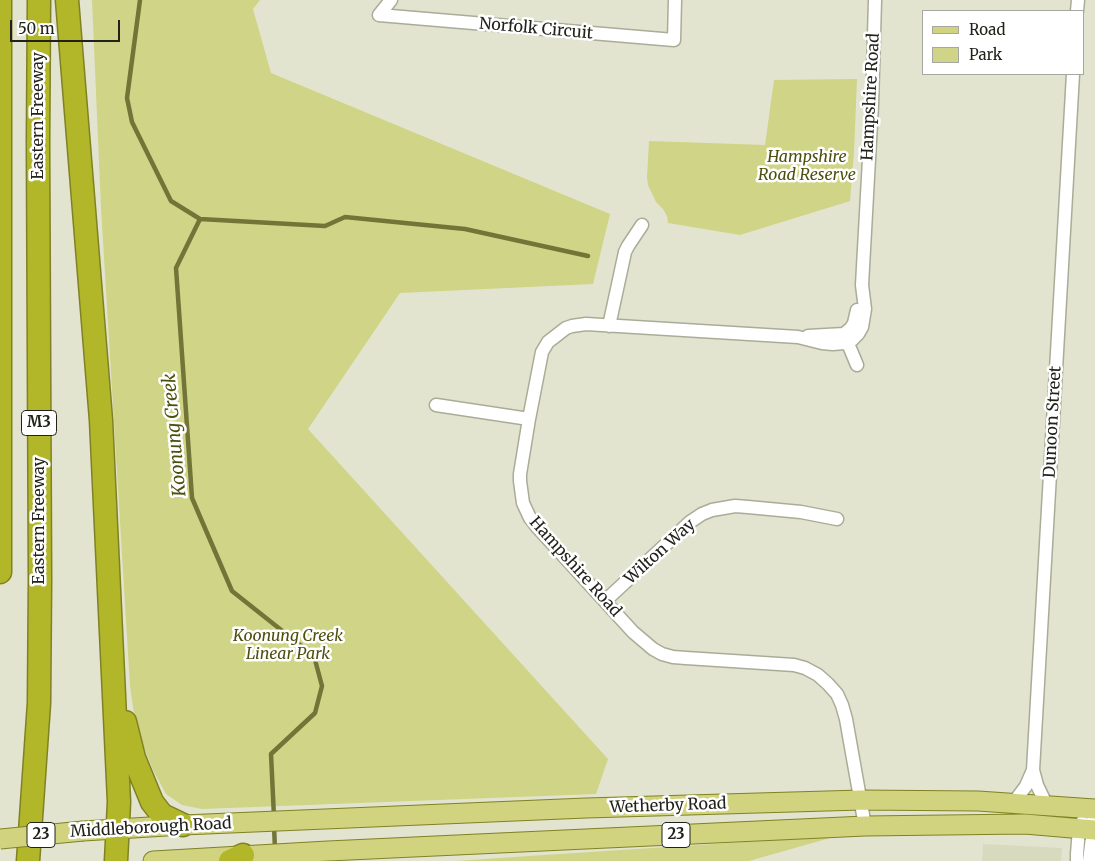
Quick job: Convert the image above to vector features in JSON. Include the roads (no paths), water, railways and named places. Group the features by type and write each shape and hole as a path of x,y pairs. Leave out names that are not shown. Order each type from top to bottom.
{"highway":[{"name":"M3","path":"0,0 0,572"},
{"name":"Eastern Freeway","path":"28,861 39,703 39,0"},
{"path":"67,0 102,420 119,802 116,861"},
{"path":"112,642 124,720 134,758 152,802 162,815 183,825"}],"main road":[{"name":"Wetherby Road","path":"242,822 586,808 861,800 1011,803 1092,808"},
{"name":"Middleborough Road","path":"0,839 83,831 242,822"},
{"name":"Wetherby Road","path":"236,858 328,850 865,826 1025,824 1089,830"},
{"name":"Middleborough Road","path":"153,861 236,858"}],"street":[{"name":"Norfolk Circuit","path":"391,0 379,15 674,40 675,0"},
{"name":"Hampshire Road","path":"865,826 846,719 837,694 828,684 818,675 794,665 673,657 653,649 605,601 530,518 523,503 520,490 520,474 542,352 548,342 560,332 572,326 586,324 798,337 817,334 846,338 854,323 862,285 876,0"},
{"name":"Dunoon Street","path":"1047,806 1037,785 1033,770 1073,75"},
{"path":"609,326 625,252 642,225"},
{"path":"846,338 857,365"},
{"path":"436,405 530,419"},
{"name":"Wilton Way","path":"605,601 690,522 712,510 735,506 801,512 837,519"},
{"name":"Dunoon Street","path":"1011,803 1026,786 1033,770"},
{"path":"1090,861 1089,830 1092,808"},
{"path":"1078,861 1077,854 1089,830"}],"waterway":[{"name":"Koonung Creek","path":"140,0 127,98 132,122 171,201 200,219 176,268 192,498 232,591 314,656 322,686 315,713 271,754 274,817"},
{"path":"200,219 325,226 345,217 465,229 588,256"},
{"name":"Koonung Creek","path":"274,825 275,850"}],"park label":[{"name":"Hampshire Road Reserve","path":"807,166"},
{"name":"Koonung Creek Linear Park","path":"288,645"}]}
